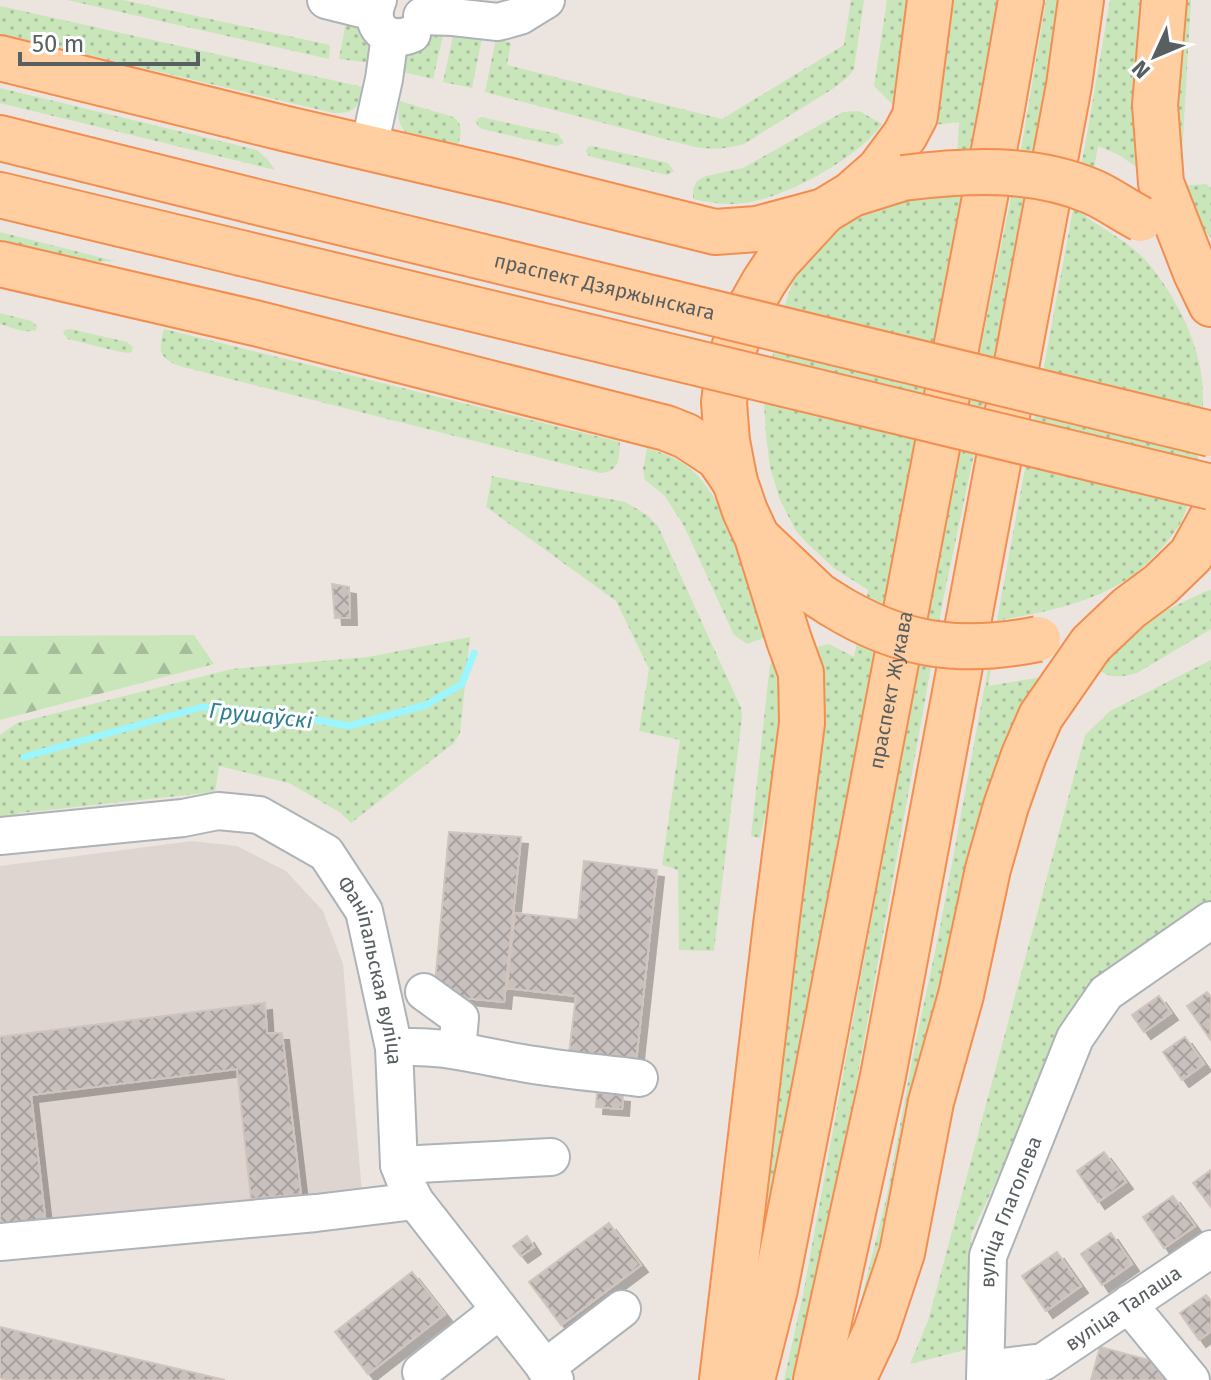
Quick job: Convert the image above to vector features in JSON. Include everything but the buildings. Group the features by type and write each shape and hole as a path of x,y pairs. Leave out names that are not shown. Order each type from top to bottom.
{"main road":[{"path":"722,1380 802,723 801,673 757,537 735,482 724,402 729,362 747,312 778,261 838,203 879,170 905,135 915,116 930,0"},
{"name":"праспект Жукава","path":"752,1380 775,1289 810,1112 1021,0"},
{"path":"816,1380 883,1076 1069,85 1081,0"},
{"path":"1164,0 1155,105 1161,183 1203,288"},
{"path":"0,58 715,232 757,229 903,178 981,171 1022,174 1093,192 1141,219 1166,237 1203,288"},
{"name":"праспект Дзяржынскага","path":"0,138 1211,434"},
{"path":"0,195 1211,487"},
{"path":"0,264 255,323 666,428 686,436 718,457 735,482"},
{"path":"853,1380 876,1331 902,1253 931,1102 961,995 988,869 1024,755 1041,716 1091,644 1191,555 1211,519"},
{"path":"757,537 818,595 855,618 898,636 939,645 989,647 1038,639 1080,628 1211,579"}],"street":[{"path":"326,0 381,16 405,37 421,23 420,8 453,17 498,22 520,16 546,0"},
{"path":"369,147 384,79 381,16"},
{"name":"Фаніпальская вуліца","path":"0,836 183,818 218,811 259,815 326,853 364,911 394,1048 399,1165 406,1183 415,1201 550,1374"},
{"name":"вуліца Глаголева","path":"986,1375 988,1256 1075,1038 1106,993 1211,920"},
{"path":"424,992 460,1018 457,1050"},
{"path":"394,1048 457,1050 523,1064 639,1078"},
{"path":"399,1165 551,1157"},
{"path":"0,1242 415,1201"},
{"name":"вуліца Талаша","path":"986,1375 1043,1362 1211,1249"},
{"path":"1130,1303 1191,1380"},
{"path":"550,1374 622,1309"},
{"path":"421,1372 500,1310"}],"shaded area":[{"path":"192,841 237,846 286,871 323,911 343,964 364,1217 0,1255 0,866"}],"green space":[{"path":"67,0 123,0 330,45 329,59"},
{"path":"851,0 864,0 854,69 849,76 737,146 714,149 695,147 485,92 496,38 511,43 507,65 722,119 844,45"},
{"path":"887,0 908,0 892,104 874,86"},
{"path":"941,0 1001,0 754,1297 808,649 829,644 854,657 868,590 834,568 796,531 780,500 770,467 764,402 779,321 794,279 810,255 837,225 887,199 955,189 959,122 917,127"},
{"path":"1046,0 1062,0 1040,143 943,600 849,1124 794,1380 784,1380 803,1295 930,597 1023,138"},
{"path":"1110,0 1147,0 1147,174 1119,155 1098,146 1086,217 1127,244 1149,264 1168,290 1190,333 1203,394 1196,472 1181,522 1159,551 1138,571 1085,600 1000,620 988,686 1047,676 869,1314 851,1341 887,1195 939,933"},
{"path":"1178,0 1191,0 1182,155 1167,161"},
{"path":"0,6 363,87 362,94 355,108 333,113 0,34"},
{"path":"348,11 371,32 372,63 339,59"},
{"path":"445,27 433,79 390,69 423,33"},
{"path":"454,32 482,38 472,88 443,82"},
{"path":"0,88 257,150 275,170 0,103"},
{"path":"400,101 457,120 460,133 456,153 423,143 406,133 399,115"},
{"path":"859,111 882,124 858,148 806,182 747,203 724,204 693,199 697,181 706,176 743,168 843,112"},
{"path":"481,117 558,134 564,143 556,146 482,129 476,122"},
{"path":"592,146 668,163 674,171 667,175 592,157 586,151"},
{"path":"1206,184 1211,188 1211,239 1191,212 1178,186"},
{"path":"0,232 115,261 78,262 0,244"},
{"path":"0,313 31,321 37,326 36,330 23,331 0,324"},
{"path":"70,329 127,342 133,347 132,352 68,339 63,333"},
{"path":"164,329 620,442 619,459 611,470 600,473 183,367 162,354"},
{"path":"647,448 689,468 711,493 771,635 747,644 734,635 684,526 664,495 645,480 643,469"},
{"path":"492,476 625,502 647,515 658,526 741,708 714,951 679,950 678,870 662,865 680,740 639,731 649,669 616,601 486,507"},
{"path":"1211,590 1211,629 1137,673 1113,676 1093,664 1148,619"},
{"path":"194,635 214,664 0,720 0,636"},
{"path":"470,637 460,733 454,743 351,823 341,813 289,783 219,766 215,792 19,813 0,826 0,735 17,723 232,669 368,657"},
{"path":"778,658 783,736 760,838 751,836 770,664"},
{"path":"1211,660 1211,910 1186,930 1094,978 971,1235 973,1348 910,1364 928,1321 1085,735 1110,711"}],"waterway":[{"name":"Грушаўскі","path":"24,757 202,707 278,713 349,726 426,705 462,684 474,653"}]}
